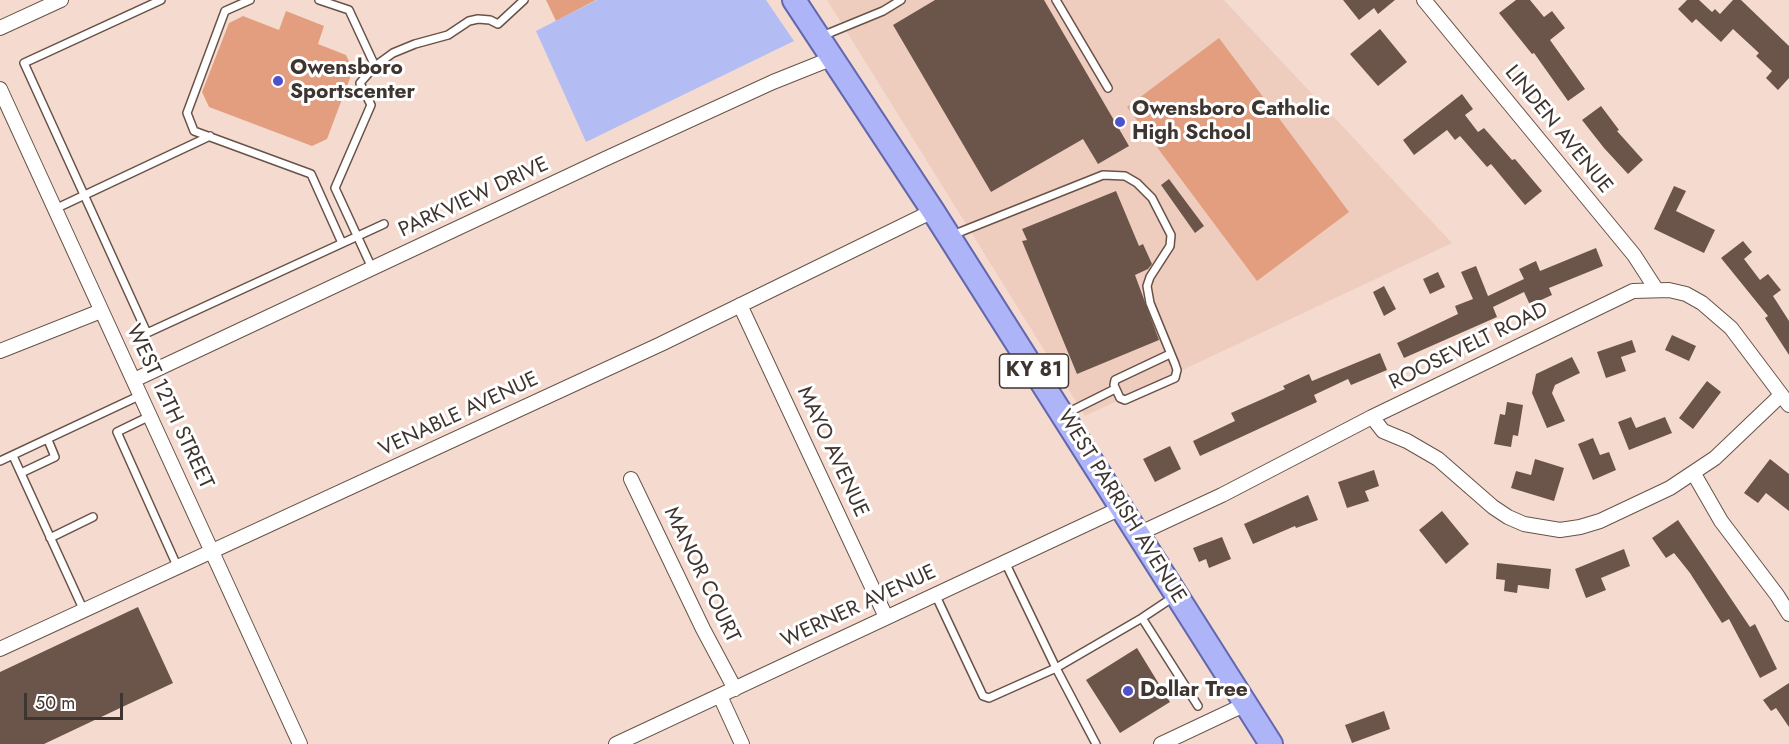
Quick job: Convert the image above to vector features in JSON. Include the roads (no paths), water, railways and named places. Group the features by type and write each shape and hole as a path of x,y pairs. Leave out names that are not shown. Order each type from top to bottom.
{"main road":[{"name":"WEST PARRISH AVENUE","path":"794,0 933,211 1271,744"}],"street":[{"path":"0,28 61,0"},
{"name":"LINDEN AVENUE","path":"1424,0 1634,255 1656,289"},
{"name":"PARKVIEW DRIVE","path":"134,380 773,82 833,58"},
{"name":"WEST 12TH STREET","path":"0,89 300,744"},
{"name":"VENABLE AVENUE","path":"0,649 641,354 933,211"},
{"name":"ROOSEVELT ROAD","path":"1138,534 1222,495 1372,417 1632,291 1656,289 1686,294 1702,303 1731,328 1785,401"},
{"name":"MAYO AVENUE","path":"740,305 886,617"},
{"path":"0,351 101,311"},
{"path":"1372,417 1383,431 1407,441 1438,459 1508,517 1524,524 1560,530 1600,521 1670,488 1694,474 1785,401"},
{"path":"1694,474 1721,521 1789,614"},
{"name":"MANOR COURT","path":"632,479 703,629 735,689"},
{"name":"WERNER AVENUE","path":"616,744 1121,508"},
{"path":"720,696 742,744"},
{"path":"1161,744 1246,704"}],"lane":[{"path":"161,0 24,63 147,333 384,224"},
{"path":"250,0 225,11 187,113 194,130 311,174 342,243"},
{"path":"320,0 349,10 375,66"},
{"path":"372,268 334,188 371,105 360,83 375,66 393,53 414,44 448,35 469,21 490,20 498,24 524,0"},
{"path":"819,37 883,11 901,0"},
{"path":"1056,0 1108,88"},
{"path":"55,209 210,136"},
{"path":"950,238 1103,175 1125,176 1137,183 1152,198 1171,235 1170,246 1150,277 1147,286 1150,303 1177,370 1175,378 1125,400 1119,398 1114,383 1118,378 1170,354"},
{"path":"1063,416 1115,389"},
{"path":"0,461 141,395"},
{"path":"150,416 117,432 178,568"},
{"path":"21,473 55,457 48,440"},
{"path":"13,456 84,611"},
{"path":"50,537 93,517"},
{"path":"1005,562 1096,744"},
{"path":"935,594 983,696 989,698 1056,668 1177,595"},
{"path":"1142,618 1198,706"}],"water":[{"path":"597,0 766,0 794,41 586,142 536,31"}],"place":[{"name":"Owensboro Sportscenter","path":"278,81"},
{"name":"Owensboro Catholic High School","path":"1120,122"},
{"name":"Dollar Tree","path":"1128,691"}]}
